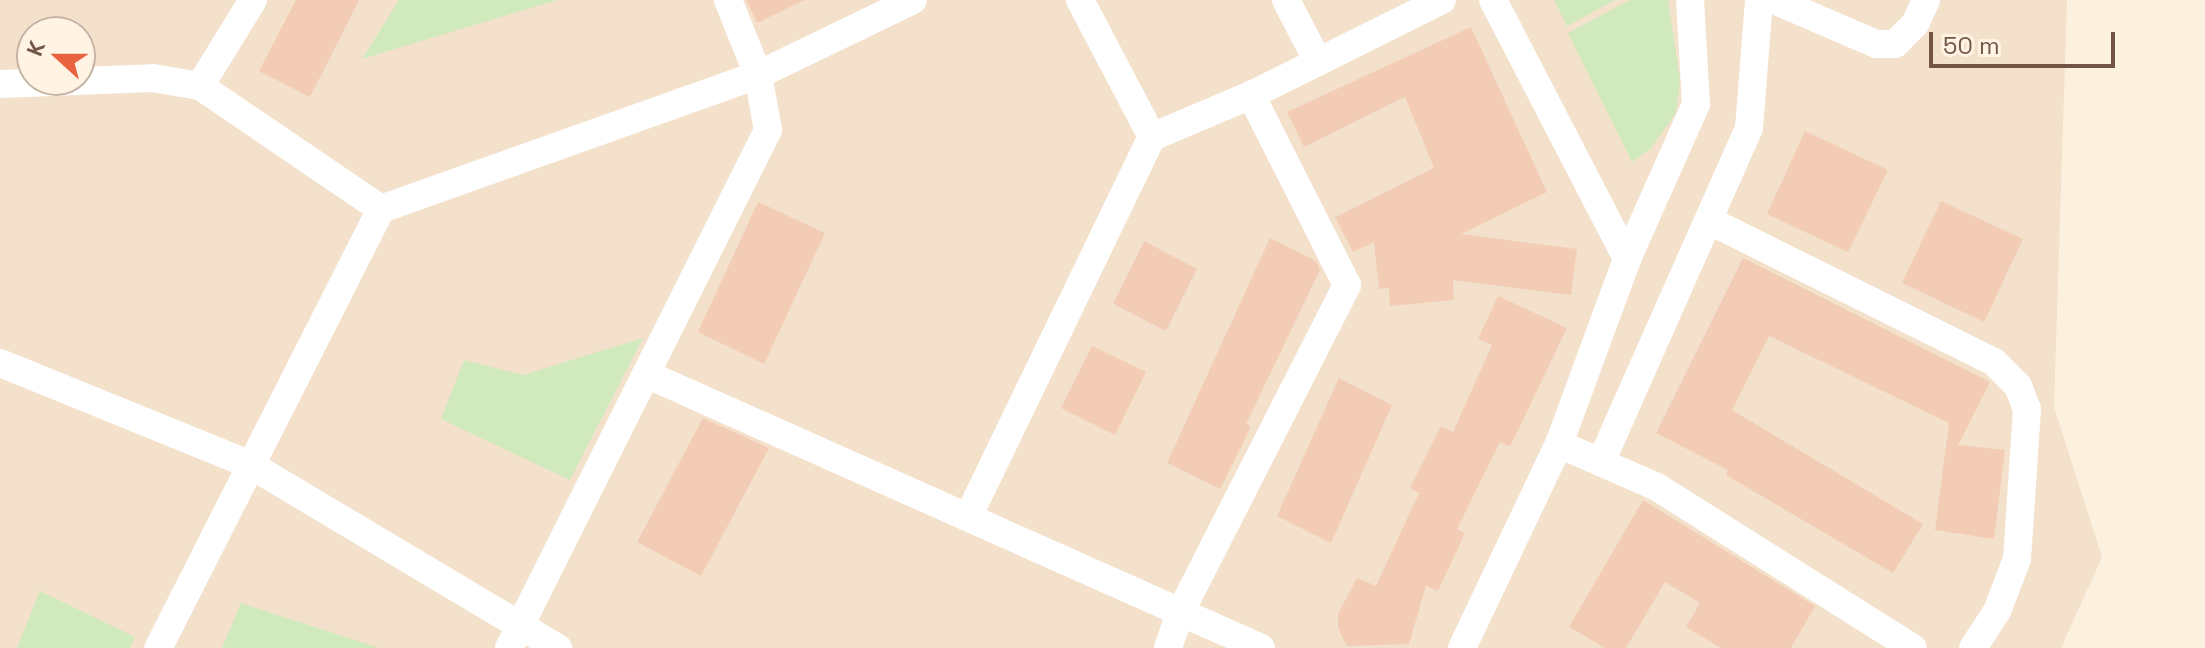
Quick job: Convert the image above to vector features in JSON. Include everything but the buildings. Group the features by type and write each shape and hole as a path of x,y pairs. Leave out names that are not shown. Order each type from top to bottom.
{"street":[{"path":"200,86 253,0"},
{"path":"515,638 768,130 758,75 728,0"},
{"path":"158,648 381,209 758,75 913,0"},
{"path":"1080,0 1152,137"},
{"path":"1286,0 1318,62"},
{"path":"969,515 1152,137 1251,95 1442,0"},
{"path":"1493,0 1627,259"},
{"path":"1462,648 1559,444 1627,259 1696,104 1690,0"},
{"path":"1601,462 1749,128 1759,0"},
{"path":"1774,0 1876,44 1895,44 1915,24 1926,0"},
{"path":"0,84 153,78 200,86 381,209"},
{"path":"1168,648 1181,611 1347,285 1251,95"},
{"path":"1710,221 1994,362 2018,386 2027,409 2017,559 1997,611 1973,648"},
{"path":"0,363 249,464 515,638 558,648"},
{"path":"646,374 969,515 1261,648"},
{"path":"1559,444 1657,487 1913,648"}],"shaded area":[{"path":"0,0 2067,0 2054,407 2102,557 2061,648 0,648"}],"green space":[{"path":"399,0 557,0 362,59"},
{"path":"1554,0 1615,0 1567,26"},
{"path":"1630,0 1668,0 1680,80 1676,113 1651,148 1632,162 1568,33"},
{"path":"643,338 570,480 441,419 464,360 523,375"},
{"path":"40,591 135,637 130,648 17,648"},
{"path":"241,603 379,648 222,648"}]}
